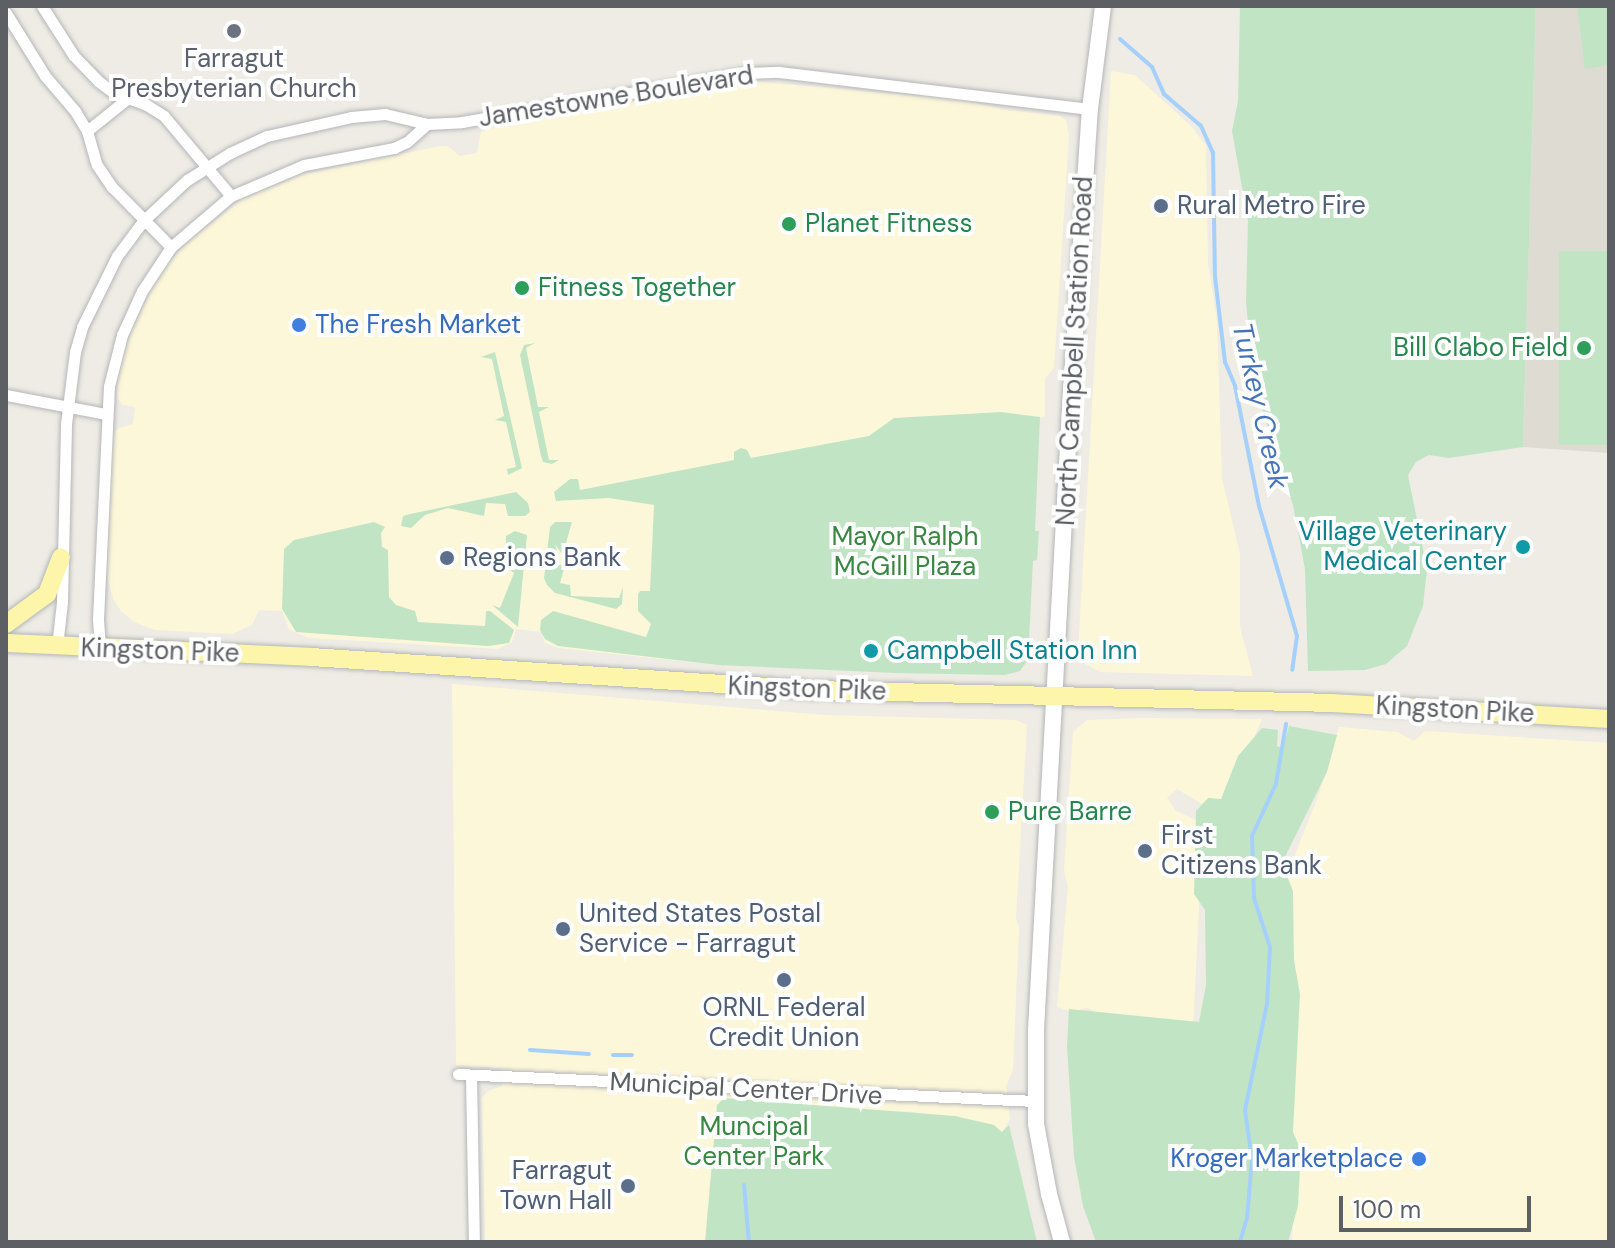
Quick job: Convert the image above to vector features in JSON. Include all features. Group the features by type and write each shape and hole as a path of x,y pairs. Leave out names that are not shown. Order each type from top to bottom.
{"main road":[{"name":"North Campbell Station Road","path":"1062,1242 1049,1194 1034,1101 1054,696 1090,109 1103,6"},
{"path":"6,624 47,594 61,558"},
{"name":"Kingston Pike","path":"6,643 421,663 813,690 1332,703 1609,719"}],"street":[{"path":"42,6 74,56 98,81 164,116 231,196"},
{"path":"6,13 26,49 87,131 97,165 143,221 171,247"},
{"name":"Jamestowne Boulevard","path":"57,646 62,602 68,406 82,327 117,256 143,221 207,165 267,136 321,122 385,114 427,124 462,122 720,77 779,72 1090,109"},
{"path":"87,131 128,98"},
{"path":"100,648 98,619 109,386 122,335 142,291 171,247 231,196 304,165 394,148 407,142 427,124"},
{"path":"6,395 106,414"},
{"name":"Municipal Center Drive","path":"458,1074 1034,1101"},
{"path":"471,1075 474,1242"}],"shaded area":[{"path":"1536,6 1609,6 1609,453 1523,447"},
{"path":"1111,71 1135,75 1192,127 1206,146 1208,263 1217,322 1222,478 1240,554 1240,627 1253,676 1100,672 1082,662 1078,653"},
{"path":"752,81 963,100 1006,110 1060,116 1066,120 1069,136 1054,368 1045,378 1045,417 885,425 869,436 751,458 718,665 558,648 545,643 541,632 516,629 512,642 498,649 308,638 289,629 282,611 259,610 252,625 232,634 155,630 134,622 121,611 113,599 107,575 112,435 119,428 133,424 135,407 123,405 117,398 119,368 129,336 150,292 168,263 190,240 242,199 300,175 440,146 448,146 459,156 477,153 481,132 512,120"},
{"path":"452,684 826,715 1016,720 1027,725 1016,918 1019,928 1013,1070 1006,1086 1010,1119 1002,1132 994,1125 914,1112 853,1109 775,1242 485,1242 482,1098 488,1091 502,1086 502,1068 456,1065"},
{"path":"1262,719 1255,735 1253,756 1231,791 1211,809 1177,789 1167,798 1176,811 1207,825 1201,869 1193,1027 1122,1026 1088,1008 1071,1011 1057,1007 1068,887 1064,870 1073,732 1087,720"},
{"path":"1339,727 1397,732 1414,741 1425,731 1609,743 1609,1242 1292,1242 1296,1157 1290,1142 1286,877 1319,794"}],"green space":[{"path":"1240,6 1536,6 1523,447 1449,458 1429,455 1416,462 1408,475 1427,569 1423,606 1407,646 1386,664 1365,670 1308,671 1305,569 1293,505 1254,384 1246,302 1248,221 1232,131 1238,101"},
{"path":"1577,6 1609,6 1609,65 1585,69"},
{"name":"Bill Clabo Field","path":"1559,251 1609,251 1609,445 1559,445"},
{"path":"535,343 526,348 538,407 549,407 539,412 549,460 559,460 552,464 543,462 541,456 520,355 524,345"},
{"path":"495,352 522,468 508,475 507,469 516,467 506,422 495,420 504,416 492,359 481,357"},
{"name":"Mayor Ralph McGill Plaza","path":"1001,412 1040,417 1035,531 1039,531 1037,560 1033,561 1028,660 1020,671 1005,675 895,673 718,665 558,646 545,639 540,630 541,620 553,611 646,637 651,624 638,611 638,594 640,591 650,591 654,505 609,498 556,501 554,492 570,479 578,479 580,490 734,460 734,452 741,448 747,450 751,458 869,436 894,418"},
{"path":"516,492 528,503 530,512 525,516 508,516 505,504 486,503 484,516 448,508 425,515 411,528 401,526 403,516"},
{"path":"374,522 385,527 381,533 382,547 388,550 389,597 396,605 415,611 418,622 485,626 486,611 490,611 514,630 509,643 488,646 296,632 282,609 284,549 294,540"},
{"path":"555,522 572,522 566,543 571,544 571,549 595,555 562,554 555,544 559,557 554,567 560,564 564,569 560,583 570,585 571,596 619,598 623,587 622,604 616,609 555,593 547,585 544,578 550,527"},
{"path":"515,531 527,535 518,627 492,605 500,608 514,573 505,566 506,536"},
{"path":"1289,726 1337,735 1327,772 1282,863 1293,891 1294,960 1300,994 1293,1132 1301,1150 1298,1206 1288,1242 1096,1242 1083,1206 1074,1157 1067,1046 1069,1009 1199,1022 1206,985 1205,910 1194,894 1196,811 1208,798 1221,799 1238,756 1262,728 1278,730 1277,746 1283,748"},
{"name":"Muncipal Center Park","path":"724,1098 955,1116 994,1125 1002,1132 1009,1125 1037,1242 705,1242 717,1105"}],"waterway":[{"name":"Turkey Creek","path":"1120,39 1152,67 1164,94 1201,126 1213,153 1215,277 1225,362 1235,386 1259,506 1297,636 1292,670"},
{"name":"Turkey Creek","path":"1240,1242 1247,1218 1252,1160 1245,1110 1267,1004 1270,947 1254,898 1252,836 1276,784 1286,724"},
{"path":"530,1050 589,1054"},
{"path":"613,1055 632,1055"},
{"path":"744,1185 749,1242"}],"place":[{"name":"Farragut Presbyterian Church","path":"234,31"},
{"name":"Rural Metro Fire","path":"1161,206"},
{"name":"Planet Fitness","path":"789,224"},
{"name":"Fitness Together","path":"522,288"},
{"name":"The Fresh Market","path":"299,325"},
{"name":"Bill Clabo Field","path":"1584,348"},
{"name":"Village Veterinary Medical Center","path":"1523,547"},
{"name":"Regions Bank","path":"447,558"},
{"name":"Campbell Station Inn","path":"871,651"},
{"name":"Pure Barre","path":"992,812"},
{"name":"First Citizens Bank","path":"1145,851"},
{"name":"United States Postal Service - Farragut","path":"563,929"},
{"name":"ORNL Federal Credit Union","path":"784,980"},
{"name":"Kroger Marketplace","path":"1419,1159"},
{"name":"Farragut Town Hall","path":"628,1186"}]}
